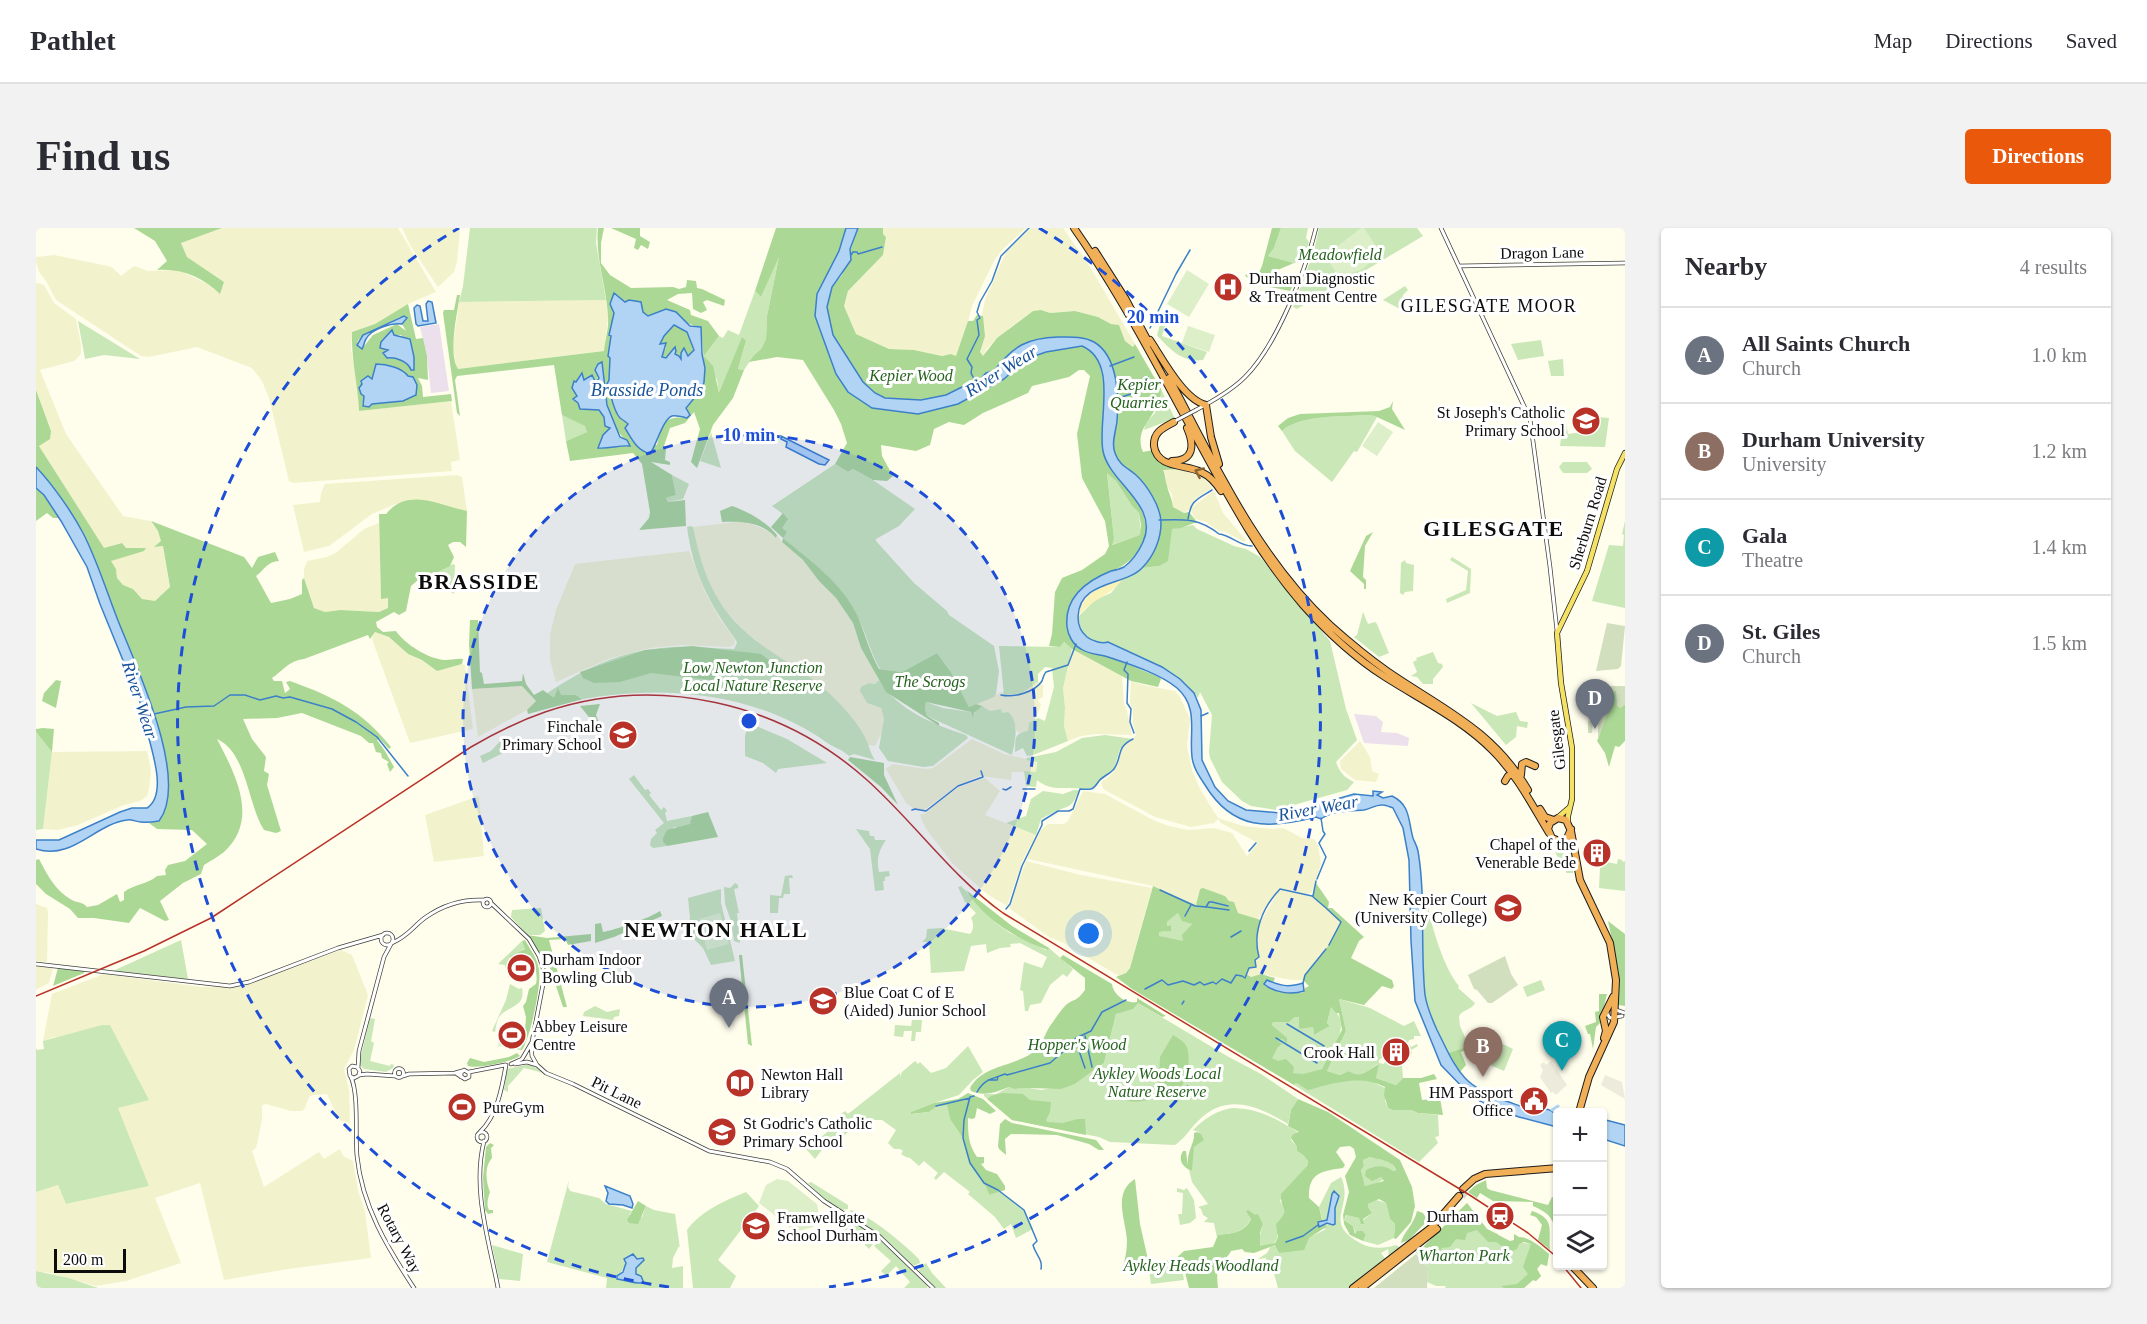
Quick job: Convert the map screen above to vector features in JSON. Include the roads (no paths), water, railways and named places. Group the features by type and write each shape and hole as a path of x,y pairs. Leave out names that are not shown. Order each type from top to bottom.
{"highway":[{"path":"1074,228 1122,301 1238,514 1274,570 1326,630 1375,670 1463,726 1493,750 1513,774 1549,834 1555,840 1569,843 1574,851"},
{"path":"1079,228 1107,268 1138,322 1252,530 1307,603 1365,655 1466,721 1499,751 1521,778 1542,814 1547,818 1562,818 1570,826 1582,886 1610,943 1615,969 1617,1020 1598,1057"},
{"path":"1138,322 1180,384 1197,402 1206,405 1212,443 1228,488"},
{"path":"1174,422 1159,436 1158,449 1167,460 1181,460 1191,451 1192,442 1178,404"},
{"path":"1174,422 1160,429 1156,435 1154,444 1158,456 1167,463 1196,469 1209,476 1238,514"},
{"path":"1521,778 1522,764 1526,762 1535,766"},
{"path":"1505,780 1513,774"},
{"path":"1549,834 1549,825 1555,819"},
{"path":"1563,841 1569,836 1570,826"},
{"path":"1580,1108 1605,1036 1606,1009 1616,992"},
{"path":"1604,1023 1617,1020"},
{"path":"1553,1168 1485,1174 1474,1179 1465,1190 1475,1182 1489,1176 1535,1171 1553,1173"},
{"path":"1353,1288 1432,1227 1460,1197 1447,1218 1432,1233 1362,1288"},
{"path":"1577,1270 1593,1288"}],"main road":[{"name":"Sherburn Road","path":"1557,633 1587,571 1611,488 1625,453"},
{"name":"Gilesgate","path":"1557,633 1561,683 1572,748 1570,826"},
{"path":"1555,819 1570,807"}],"street":[{"path":"1174,422 1238,384 1251,371 1266,350 1301,277 1317,228"},
{"path":"1441,228 1530,419 1557,633"},
{"name":"Dragon Lane","path":"1459,266 1625,263"},
{"path":"359,1052 348,1071 351,1077 367,1074 398,1078 409,1074 469,1072 528,1062 532,1056 531,1046 544,979 542,963 529,939 490,905 488,899 483,902 462,901 432,913 405,938 392,943 383,943 374,938"},
{"path":"483,902 485,907 490,905"},
{"path":"36,964 230,986 261,978 358,941 386,933 405,938"},
{"path":"358,1076 359,1052 384,957 392,943 391,934"},
{"path":"383,935 384,957"},
{"path":"1606,1009 1617,1020"},
{"path":"1606,1009 1608,1017 1617,1020"},
{"path":"511,1064 520,1061 531,1046"},
{"path":"525,1056 532,1056"},
{"path":"525,1056 524,1060 528,1062"},
{"name":"Pit Lane","path":"532,1056 537,1065 546,1073 709,1151 765,1161 783,1167 824,1201 883,1239 933,1288"},
{"name":"Pit Lane","path":"528,1062 537,1065"},
{"path":"482,1141 487,1138 488,1124 494,1112 506,1065"},
{"path":"350,1067 354,1066 367,1074"},
{"path":"501,1066 502,1082"},
{"path":"388,1075 399,1068 409,1074"},
{"path":"403,1070 403,1076"},
{"path":"395,1071 395,1076"},
{"path":"460,1077 462,1071"},
{"path":"455,1073 465,1080 479,1071"},
{"path":"469,1072 469,1077"},
{"name":"Rotary Way","path":"358,1076 355,1091 357,1156 367,1202 382,1237 414,1288"},
{"name":"Rotary Way","path":"351,1077 355,1091"},
{"path":"482,1141 477,1137 488,1124"},
{"path":"480,1132 486,1134"},
{"path":"482,1141 483,1216 498,1288"}],"water":[{"name":"River Wear","path":"846,228 858,228 850,249 851,260 832,287 827,307 833,335 863,382 875,393 885,398 921,400 946,395 962,387 976,384 986,373 994,371 1014,350 1038,339 1081,338 1090,340 1102,348 1112,367 1117,389 1117,421 1113,445 1115,453 1121,463 1149,490 1159,510 1161,529 1153,553 1142,568 1086,596 1080,605 1079,626 1092,640 1108,642 1162,667 1180,679 1194,693 1201,710 1202,760 1215,787 1228,801 1246,810 1280,813 1299,810 1354,794 1373,796 1373,791 1382,792 1377,795 1383,798 1392,796 1403,804 1418,851 1422,887 1425,995 1437,1030 1456,1066 1470,1082 1491,1095 1523,1107 1532,1110 1549,1110 1553,1112 1553,1126 1488,1106 1470,1095 1441,1065 1415,1001 1409,860 1403,828 1393,808 1378,805 1364,810 1336,812 1321,819 1316,817 1283,824 1253,823 1240,819 1216,800 1197,771 1191,748 1191,712 1184,695 1162,678 1146,670 1084,651 1071,640 1067,616 1073,599 1085,585 1127,565 1143,542 1146,529 1145,517 1139,505 1114,474 1103,451 1103,379 1100,365 1093,354 1082,346 1046,352 1026,359 1004,379 958,404 918,414 872,408 848,392 836,374 815,316 817,294 839,251"},
{"name":"Brasside Ponds","path":"614,293 625,302 629,300 641,302 643,312 648,316 666,309 676,312 690,326 701,327 705,368 702,389 686,408 690,415 687,418 672,416 669,418 650,454 638,447 630,437 625,428 628,424 618,415 607,384 611,336 609,335 614,313 610,304","holes":["674,325 687,332 694,350 688,356 684,348 681,359 675,354 675,347 666,358 662,357 666,343 660,344"]},
{"path":"428,301 432,302 436,323 418,326 414,308 417,305 420,306 423,321 428,321 426,304"},
{"path":"404,316 407,318 402,324 387,326 372,332 362,349 357,345 363,335"},
{"path":"392,330 394,335 410,339 414,370 411,370 401,360 387,358 383,353 388,350 380,348 381,342"},
{"name":"Brasside Ponds","path":"602,362 607,405 620,437 627,440 630,446 598,448 603,435 610,428 605,426 604,417 599,410 580,409 578,403 573,399 577,396 572,388 574,381 576,382 582,373 584,380 592,375 596,383 599,378 595,370"},
{"path":"376,364 394,367 413,377 417,385 416,395 403,401 363,406 364,396 359,388 361,381 368,376 372,379"},
{"path":"781,436 829,460 825,465 819,464 786,447 787,442 781,439"},
{"name":"River Wear","path":"36,467 68,508 93,554 146,690 164,750 168,778 167,802 159,821 129,820 115,823 72,846 49,851 36,849 36,840 59,840 120,812 132,808 147,808 154,800 157,774 140,702 87,567 61,521 44,495 36,488"},
{"path":"1267,980 1286,986 1303,983 1304,991 1289,993 1278,991 1264,984"},
{"path":"1607,1120 1625,1125 1625,1146 1607,1140"},
{"path":"605,1186 630,1196 632,1208 609,1204 606,1201 608,1193"},
{"path":"1334,1191 1339,1196 1335,1208 1335,1224 1327,1223 1319,1227 1318,1222 1327,1220"},
{"path":"633,1254 637,1259 643,1258 644,1260 636,1268 636,1274 641,1276 644,1283 617,1279 617,1276 623,1272 626,1263 624,1259"}],"waterway":[{"name":"River Wear","path":"977,385 967,359 979,335 977,320 980,318 977,312 980,302 992,281 1001,256 1029,228"},
{"path":"851,255 853,252 858,254 882,247"},
{"path":"1150,328 1190,250"},
{"path":"1110,366 1134,357"},
{"path":"1135,392 1140,387 1143,389 1148,377"},
{"path":"1115,399 1131,394"},
{"path":"1188,519 1195,501 1212,490"},
{"path":"1159,520 1198,522 1219,534 1252,546"},
{"path":"1001,695 1018,695 1039,685 1046,672 1068,665 1076,644"},
{"path":"1127,662 1124,670 1128,674 1127,703 1131,709 1130,722 1134,733"},
{"name":"River Wear","path":"154,714 186,707 214,706 230,695 245,695 260,700 276,696 290,697 332,709 356,722 377,737 408,776"},
{"path":"1201,716 1208,713"},
{"path":"1006,909 1010,904 1022,866 1042,821 1058,811 1073,809 1080,789 1092,789 1112,771 1117,764 1121,749 1133,739"},
{"path":"912,810 926,811 958,786 983,777 981,771"},
{"path":"1003,789 1011,787"},
{"path":"1023,789 1035,789"},
{"name":"River Wear","path":"1317,879 1326,857 1319,843 1325,834 1321,818"},
{"path":"1249,851 1256,843"},
{"path":"1313,896 1316,881"},
{"path":"1145,989 1162,980 1168,985 1183,981 1194,985 1200,982 1204,985 1213,982 1216,984 1222,979 1231,983 1236,975 1245,978 1249,968 1256,967 1255,960 1259,957 1257,938 1260,920 1280,889 1312,896 1326,908"},
{"path":"1160,890 1195,906 1206,907 1209,902 1228,906"},
{"path":"1185,916 1191,905"},
{"path":"1207,907 1229,910"},
{"path":"1327,909 1341,922 1329,945"},
{"path":"1231,937 1241,931"},
{"path":"1303,983 1305,975 1326,949"},
{"path":"977,1092 986,1081 993,1078 1050,1063 1069,1049 1070,1044 1076,1038 1091,1031 1102,1012 1126,1000"},
{"path":"1287,1024 1324,1046"},
{"path":"1085,1036 1092,1067"},
{"path":"1077,1038 1085,1068"},
{"path":"1276,1038 1317,1063"},
{"path":"988,1080 997,1080 998,1077"},
{"path":"974,1096 970,1097 964,1120 963,1138 970,1163 984,1183 998,1190 1024,1210 1037,1241 1033,1245 1041,1262 1041,1269"},
{"path":"936,1106 970,1098"},
{"path":"1552,1110 1558,1106"},
{"path":"1286,1242 1303,1236 1318,1225"}],"tunnel":[{"path":"1462,1197 1466,1191"}],"railway":[{"path":"36,996 144,951 211,918 471,747 516,723 545,712 587,701 630,696 673,696 715,703 756,714 796,731 833,753 867,780 966,883 1003,913 1468,1194 1528,1233 1553,1254"},
{"path":"1566,1270 1581,1288"}],"place":[{"name":"Durham Diagnostic & Treatment Centre","path":"1228,287"},
{"name":"St Joseph's Catholic Primary School","path":"1586,421"},
{"name":"St. Giles","path":"1595,729"},
{"name":"Finchale Primary School","path":"623,735"},
{"name":"Chapel of the Venerable Bede","path":"1597,853"},
{"name":"New Kepier Court (University College)","path":"1508,908"},
{"name":"Durham Indoor Bowling Club","path":"521,968"},
{"name":"Blue Coat C of E (Aided) Junior School","path":"823,1001"},
{"name":"All Saints Church","path":"729,1028"},
{"name":"Abbey Leisure Centre","path":"512,1035"},
{"name":"Crook Hall","path":"1396,1052"},
{"name":"Gala","path":"1562,1071"},
{"name":"Durham University","path":"1483,1077"},
{"name":"Newton Hall Library","path":"740,1083"},
{"name":"HM Passport Office","path":"1534,1101"},
{"name":"PureGym","path":"462,1107"},
{"name":"St Godric's Catholic Primary School","path":"722,1132"},
{"name":"Durham","path":"1500,1216"},
{"name":"Framwellgate School Durham","path":"756,1226"}],"district":[{"name":"GILESGATE MOOR","path":"1489,306"},
{"name":"GILESGATE","path":"1494,528"},
{"name":"BRASSIDE","path":"479,581"},
{"name":"NEWTON HALL","path":"716,929"}],"park label":[{"name":"Meadowfield","path":"1340,254"},
{"name":"Kepier Wood","path":"911,375"},
{"name":"Kepier Quarries","path":"1139,393"},
{"name":"Low Newton Junction Local Nature Reserve","path":"753,676"},
{"name":"The Scrogs","path":"930,681"},
{"name":"Hopper's Wood","path":"1077,1044"},
{"name":"Aykley Woods Local Nature Reserve","path":"1157,1082"},
{"name":"Wharton Park","path":"1464,1255"},
{"name":"Aykley Heads Woodland","path":"1201,1265"}]}
